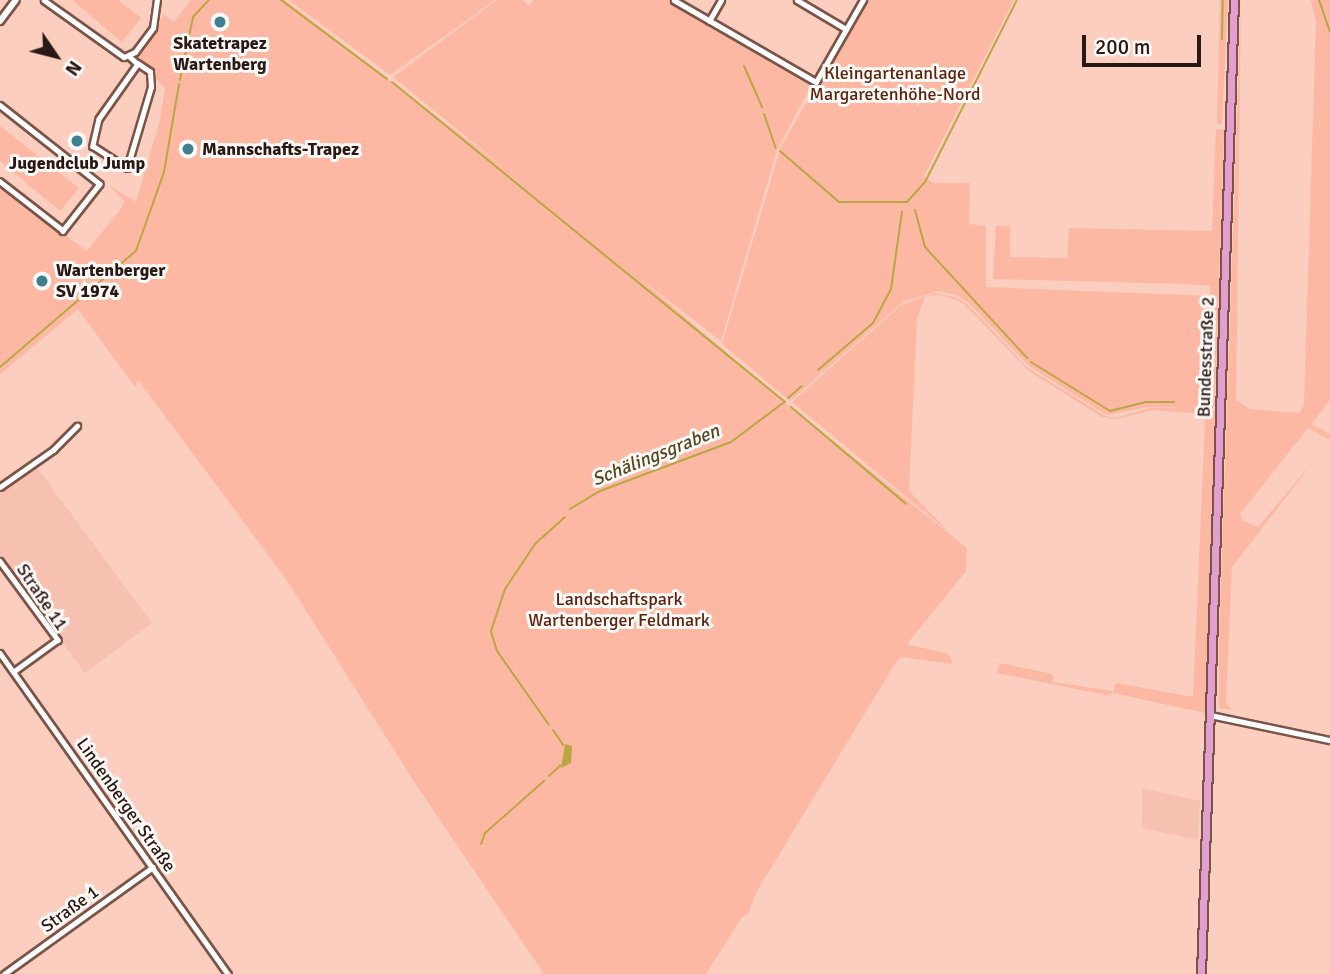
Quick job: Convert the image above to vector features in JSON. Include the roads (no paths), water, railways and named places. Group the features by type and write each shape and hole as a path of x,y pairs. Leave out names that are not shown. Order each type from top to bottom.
{"main road":[{"path":"0,21 16,0"},
{"name":"Bundesstraße 2","path":"1201,974 1234,0"}],"street":[{"path":"44,0 113,54 129,56 150,72 151,87 127,168 93,146 100,119 138,64"},
{"path":"129,56 153,28 157,0"},
{"path":"674,0 816,82 863,0"},
{"path":"709,21 721,0"},
{"path":"797,0 846,29"},
{"path":"0,105 100,184 63,231 0,182"},
{"path":"0,487 50,453 77,426"},
{"name":"Straße 11","path":"0,561 58,640 14,672"},
{"name":"Lindenberger Straße","path":"0,653 228,974"},
{"path":"1210,715 1330,740"},
{"name":"Straße 1","path":"4,974 153,867"}],"waterway":[{"path":"180,80 193,17 209,0"},
{"path":"281,0 387,79"},
{"name":"Schälingsgraben","path":"780,151 839,202 907,202 925,182 1017,0"},
{"path":"1222,39 1223,0"},
{"path":"1319,0 1330,32"},
{"path":"744,66 762,107"},
{"path":"392,82 785,402"},
{"path":"0,367 136,251 164,172 179,84"},
{"path":"764,114 776,148"},
{"path":"915,210 925,247 1027,358"},
{"name":"Schälingsgraben","path":"818,370 873,323 891,289 902,212"},
{"path":"1031,362 1110,411 1147,402 1174,402"},
{"name":"Schälingsgraben","path":"788,398 802,386"},
{"name":"Schälingsgraben","path":"570,509 600,491 731,442 783,403"},
{"path":"791,407 906,504"},
{"name":"Schälingsgraben","path":"549,725 497,651 491,631 505,589 535,544 565,517"},
{"name":"Schälingsgraben","path":"553,730 563,745"},
{"name":"Schälingsgraben","path":"549,776 561,765"},
{"name":"Schälingsgraben","path":"481,844 485,833 544,781"}],"place":[{"name":"Skatetrapez Wartenberg","path":"220,22"},
{"name":"Jugendclub Jump","path":"77,141"},
{"name":"Mannschafts-Trapez","path":"188,149"},
{"name":"Wartenberger SV 1974","path":"42,281"}],"park label":[{"name":"Kleingartenanlage Margaretenhöhe-Nord","path":"895,84"},
{"name":"Landschaftspark Wartenberger Feldmark","path":"619,610"}]}
